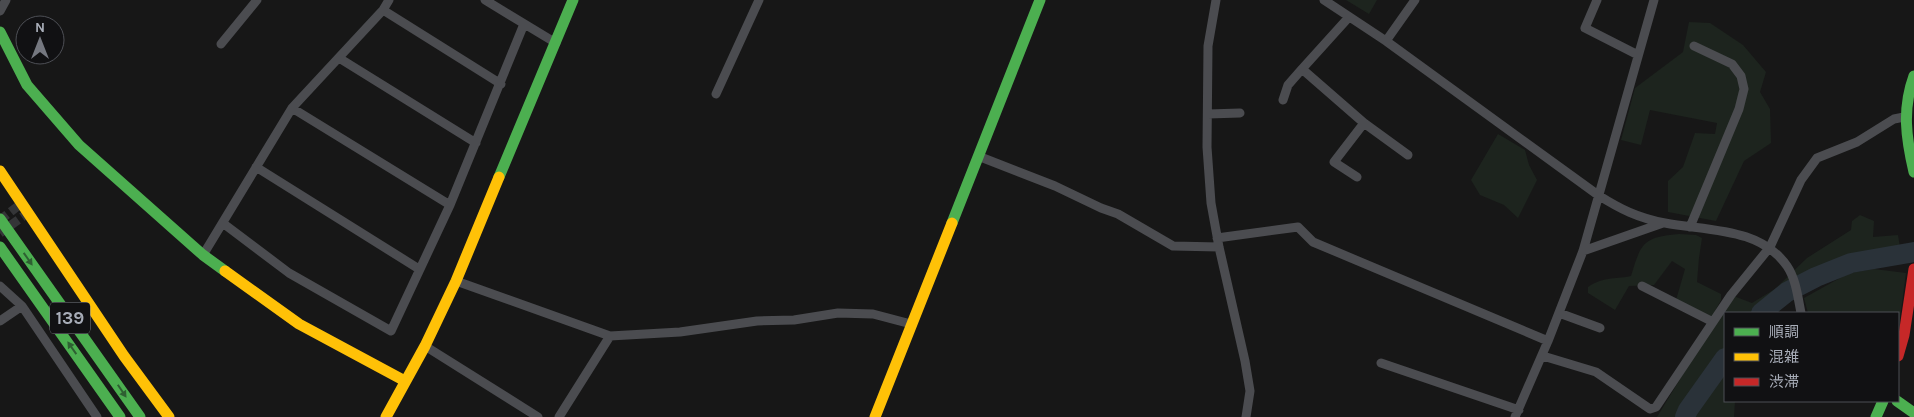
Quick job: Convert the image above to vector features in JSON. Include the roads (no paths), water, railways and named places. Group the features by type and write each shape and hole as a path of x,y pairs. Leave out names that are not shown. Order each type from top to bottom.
{"main road":[{"path":"386,417 425,346 456,281 573,0"},
{"path":"875,417 1040,0"},
{"path":"0,32 27,85 79,146 203,255 299,324 405,380"},
{"path":"1914,76 1906,100 1904,117 1907,143 1914,172"},
{"path":"0,171 124,356 169,417"},
{"name":"139","path":"0,219 140,417"},
{"name":"139","path":"0,247 120,417"},
{"path":"1899,352 1904,335 1914,274"},
{"path":"1876,417 1883,402"},
{"path":"1898,402 1914,413"}],"street":[{"path":"0,11 6,0"},
{"path":"221,44 257,0"},
{"path":"203,255 224,224 292,108 383,10 388,0"},
{"path":"487,0 556,43"},
{"path":"716,94 759,0"},
{"path":"1216,0 1208,46 1207,147 1211,203 1250,391 1246,417"},
{"path":"1324,0 1386,40 1598,196 1628,213 1664,223 1745,236 1770,247 1789,268 1795,283 1801,312"},
{"path":"1386,40 1415,0"},
{"path":"1597,0 1585,28 1638,55"},
{"path":"1381,363 1517,413 1542,356 1583,251 1654,0"},
{"path":"383,10 501,84"},
{"path":"1283,100 1288,85 1349,17"},
{"path":"224,224 289,273 391,330 450,205 524,24"},
{"path":"1690,227 1739,109 1744,89 1741,76 1732,64 1694,46"},
{"path":"339,58 476,143"},
{"path":"1302,69 1364,123 1408,155"},
{"path":"292,108 450,205"},
{"path":"1208,114 1240,113"},
{"path":"1542,356 1596,372 1650,409 1656,407 1731,295 1770,247 1801,180 1817,158 1857,142 1894,119 1904,117"},
{"path":"1357,177 1334,162 1364,123"},
{"path":"978,156 1055,186 1118,214 1174,246 1218,242 1298,226 1313,242 1548,341"},
{"path":"256,168 419,270"},
{"path":"1583,251 1664,223"},
{"path":"456,281 610,336 680,332 757,321 794,320 838,313 873,314 911,324"},
{"path":"0,286 22,306 97,417"},
{"path":"1642,286 1713,322"},
{"path":"0,322 22,306"},
{"path":"1559,313 1600,328"},
{"path":"559,417 610,336"},
{"path":"425,346 538,417"}],"waterway":[{"path":"1762,312 1787,292 1816,277 1851,263 1914,252"},
{"path":"1685,417 1724,359"}],"tunnel":[{"path":"0,220 22,203"},
{"path":"0,233 29,212"}]}
